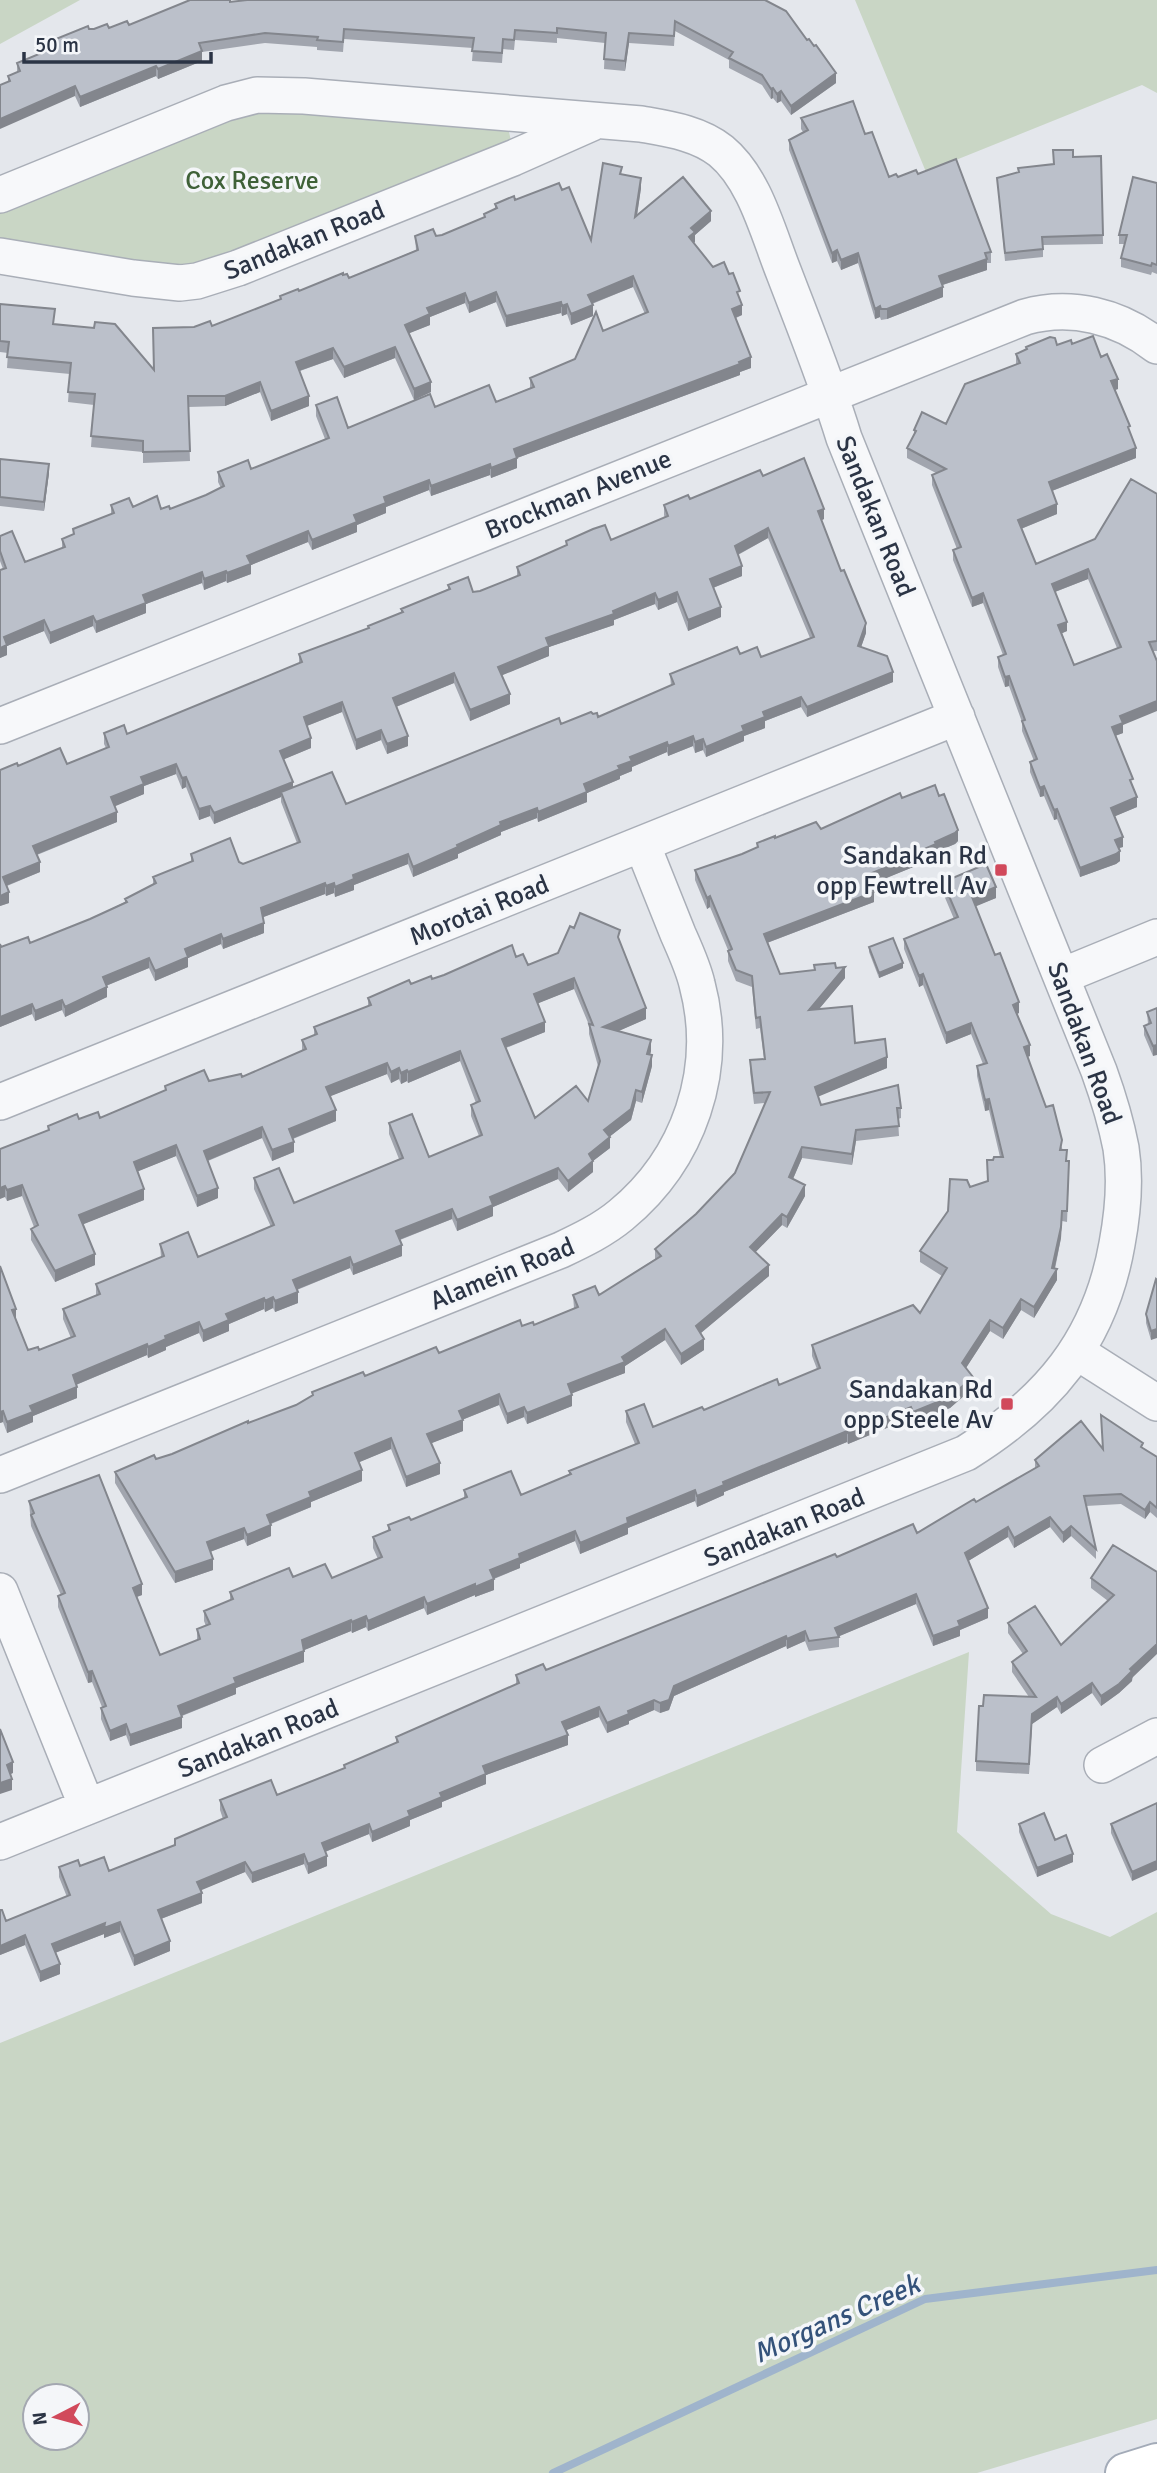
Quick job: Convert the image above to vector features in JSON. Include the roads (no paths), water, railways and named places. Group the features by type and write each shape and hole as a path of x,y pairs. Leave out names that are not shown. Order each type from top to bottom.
{"main road":[{"path":"1125,2473 1157,2463"}],"street":[{"name":"Sandakan Road","path":"0,195 226,103 257,95 318,97 651,126 700,138 721,152 738,170 766,227 845,438 1100,1071 1113,1111 1121,1150 1124,1186 1112,1268 1094,1321 1077,1352 1047,1391 1021,1415 966,1453 0,1842"},
{"name":"Sandakan Road","path":"0,256 160,281 197,281 250,263 513,158 595,121"},
{"name":"Brockman Avenue","path":"0,726 830,394 1044,312 1081,313 1121,323 1157,345"},
{"name":"Morotai Road","path":"0,1102 957,717"},
{"name":"Alamein Road","path":"0,1475 561,1251 592,1236 646,1193 672,1158 690,1124 701,1086 705,1054 704,1018 697,983 642,844"},
{"path":"1062,976 1157,937"},
{"path":"1077,1352 1157,1403"},
{"path":"0,1591 87,1807"},
{"path":"1102,1765 1157,1736"}],"waterway":[{"name":"Morgans Creek","path":"553,2473 925,2299 1157,2270"}],"place":[{"name":"Sandakan Rd opp Fewtrell Av","path":"1001,870"},
{"name":"Sandakan Rd opp Steele Av","path":"1007,1404"}],"park label":[{"name":"Cox Reserve","path":"252,180"}]}
